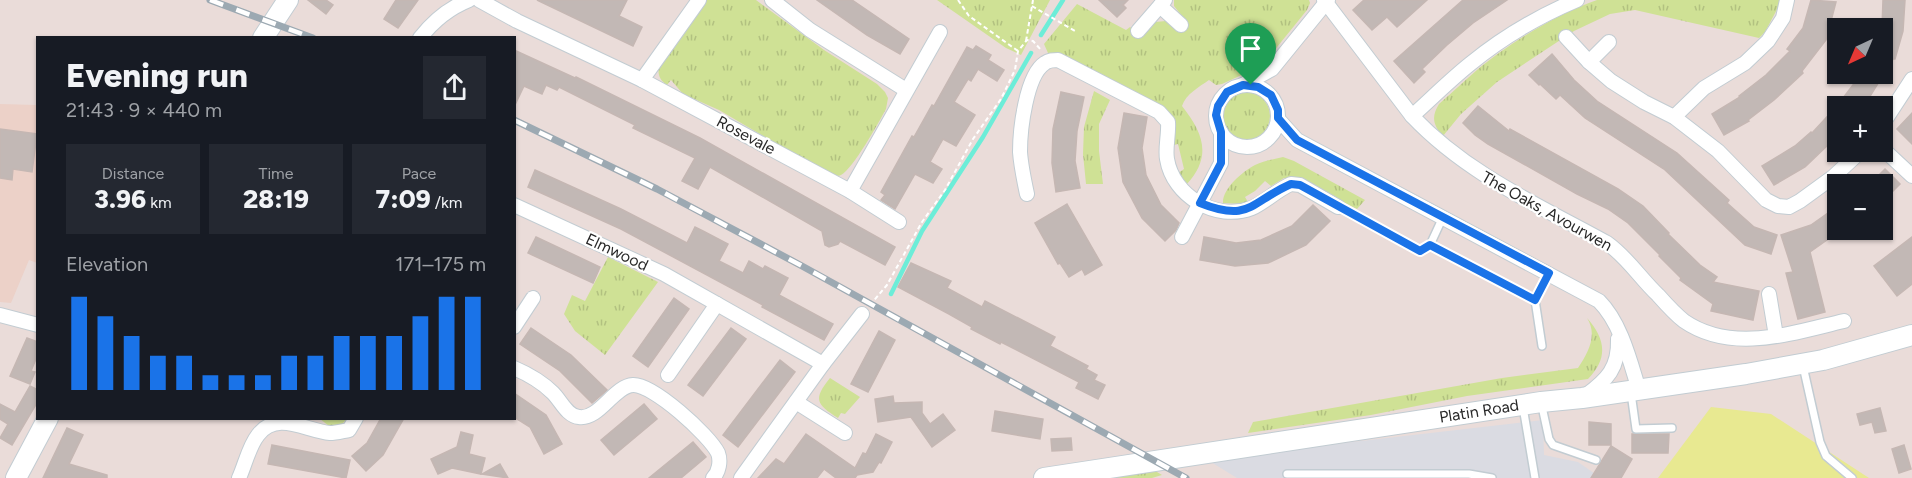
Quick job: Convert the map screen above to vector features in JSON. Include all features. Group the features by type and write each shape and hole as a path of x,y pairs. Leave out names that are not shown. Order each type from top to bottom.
{"main road":[{"path":"264,36 288,0"},
{"name":"Platin Road","path":"1044,478 1532,403 1746,374 1802,364 1912,335"},
{"path":"16,478 47,420"}],"street":[{"path":"422,36 432,24 455,6 469,0"},
{"name":"Rosevale","path":"479,0 517,21 642,80 850,191 899,222"},
{"path":"642,80 699,0"},
{"path":"772,0 810,30 906,90"},
{"path":"1412,116 1470,64 1500,41 1546,14 1577,0"},
{"path":"1674,117 1704,88 1745,63 1768,41 1783,18 1787,0"},
{"path":"1182,237 1221,163 1221,132 1216,115 1221,99 1227,92 1272,69 1326,1"},
{"name":"The Oaks, Avourwen","path":"1326,1 1412,116 1431,136 1477,171 1622,253 1646,283 1683,320 1706,333 1739,339 1776,336 1844,321"},
{"path":"1138,31 1163,3 1181,25"},
{"path":"850,191 940,32"},
{"path":"1566,37 1611,81 1644,102 1674,117 1718,152 1766,200 1778,206 1788,207 1800,201 1849,162"},
{"path":"1589,62 1609,42"},
{"path":"1027,194 1020,152 1023,113 1038,69 1043,63 1058,60 1159,112 1168,122 1167,158 1172,175 1183,192 1200,203 1219,211 1238,211 1252,208 1291,184 1300,185 1338,207"},
{"path":"1221,163 1267,139 1276,126 1278,110 1271,95 1272,69"},
{"path":"1893,108 1912,79"},
{"path":"1243,85 1258,87 1271,95"},
{"path":"1278,118 1297,140 1599,301 1606,308 1618,330 1635,390"},
{"path":"1221,132 1232,143 1248,147"},
{"path":"1267,139 1297,140"},
{"path":"1893,158 1912,176"},
{"name":"Elmwood","path":"516,206 664,274 823,364"},
{"path":"1769,294 1776,336"},
{"path":"516,324 533,298"},
{"path":"668,375 717,304"},
{"path":"741,478 862,314"},
{"path":"0,315 36,324"},
{"path":"1582,398 1611,372 1617,355 1618,330"},
{"path":"516,369 528,374 552,393 569,413 579,417 589,416 625,387 642,386 688,418 717,453 720,464 713,478"},
{"path":"796,402 845,433"},
{"path":"238,478 258,435 267,426 298,421 330,433 349,430 355,420"}],"lane":[{"path":"1338,207 1420,251 1430,245 1443,217"},
{"path":"1430,245 1535,300"},
{"path":"1542,346 1535,300 1549,273"},
{"path":"1802,364 1820,442 1826,456 1852,478"},
{"path":"1635,390 1636,429 1672,428"},
{"path":"1532,403 1553,445 1596,460"},
{"path":"1532,403 1535,478"},
{"path":"1287,474 1469,474 1492,478"}],"path":[{"path":"957,0 969,16 1018,51"},
{"path":"862,314 887,285 922,222 940,197 973,139 1001,99 1015,70 1018,51 1026,41 1033,0"},
{"path":"1032,6 1075,31"},
{"path":"1026,41 1033,41 1050,60"}],"shaded area":[{"path":"0,104 36,105 36,263 29,260 11,303 0,302"},
{"path":"1543,420 1544,455 1578,462 1601,478 1237,478 1206,459"}],"green space":[{"path":"707,0 756,0 824,50 877,84 885,92 888,98 886,109 859,155 841,175 828,174 719,110 683,94 671,80 667,85 660,78 660,62"},
{"path":"937,0 1050,0 1021,55 1006,48"},
{"path":"1174,0 1309,0 1310,3 1307,10 1273,52 1257,68 1222,84 1216,85 1209,80 1186,98 1182,106 1200,135 1202,154 1200,164 1186,185 1178,173 1184,169 1178,144 1174,145 1175,134 1169,113 1065,55 1048,53 1044,44 1077,4 1126,30 1130,27 1141,36 1155,22 1166,21 1178,29 1186,21 1174,6"},
{"path":"1597,0 1782,0 1765,32 1759,38 1635,10 1610,14 1574,31 1497,82 1461,114 1443,136 1434,121 1436,109 1472,74 1534,30"},
{"path":"1094,91 1110,100 1099,124 1103,184 1086,184 1083,154 1084,127"},
{"path":"1246,92 1263,99 1270,116 1263,133 1246,140 1229,133 1222,116 1229,99"},
{"path":"1283,157 1365,200 1357,209 1296,179 1284,178 1271,186 1265,181 1245,197 1248,202 1223,203 1230,186 1250,168"},
{"path":"608,257 658,282 605,355 575,331 564,314 572,295 585,301"},
{"path":"1587,318 1598,333 1602,348 1599,363 1588,379 1467,396 1371,415 1248,433 1253,422 1502,378 1578,368 1592,337"},
{"path":"830,378 860,397 845,414 841,413 838,418 825,409 819,401 821,391"},
{"path":"1711,407 1771,414 1869,478 1658,478"},
{"path":"321,420 346,420 340,426 329,426"},
{"path":"1152,469 1162,475 1152,478 1102,478"}],"building":[{"path":"308,0 326,0 333,5 326,14"},
{"path":"396,0 418,0 398,28 384,19"},
{"path":"537,0 627,0 619,16 642,27 633,46"},
{"path":"817,0 852,0 909,39 900,54 867,35"},
{"path":"1099,0 1128,0 1123,5 1126,8 1117,17"},
{"path":"1364,0 1427,0 1397,27 1387,17 1372,30 1353,10"},
{"path":"1463,0 1507,0 1473,23 1447,45 1422,69 1425,72 1414,83 1394,61"},
{"path":"1811,0 1836,2 1832,18 1827,18 1826,40 1802,71 1803,73 1749,121 1724,135 1712,114 1740,97 1766,75 1790,51 1787,49 1803,28"},
{"path":"1883,0 1905,0 1903,31 1895,59 1893,59 1893,18 1882,18"},
{"path":"976,46 991,55 988,60 1004,70 997,81 978,69 971,81 968,79 954,102 975,115 956,146 943,139 930,162 942,169 933,183 915,174 895,209 881,200 885,195 881,192 912,136 914,137 932,105 934,106 967,47 973,50"},
{"path":"516,51 576,77 700,138 895,247 885,265 840,241 829,247 825,245 822,231 710,167 698,189 682,181 695,158 633,128 635,125 559,87 557,90 546,85 542,94 524,86 516,103"},
{"path":"1552,54 1574,80 1598,102 1677,153 1729,200 1727,203 1754,227 1777,235 1771,254 1745,245 1664,169 1585,118 1560,95 1556,99 1539,85 1529,75"},
{"path":"1854,84 1878,84 1870,96 1845,96"},
{"path":"1061,92 1084,97 1077,131 1075,161 1080,188 1056,192 1052,163 1053,129"},
{"path":"1478,106 1509,131 1510,129 1618,189 1643,206 1700,265 1717,277 1713,282 1759,291 1753,320 1711,311 1713,304 1680,280 1681,278 1628,223 1608,209 1577,194 1475,135 1463,123"},
{"path":"1124,113 1147,117 1142,148 1146,175 1161,205 1179,223 1176,230 1165,241 1142,218 1123,182 1118,148"},
{"path":"1912,113 1912,144 1897,129"},
{"path":"1827,117 1827,146 1805,167 1774,185 1762,166 1812,133"},
{"path":"0,129 36,134 32,172 13,169 12,180 0,178"},
{"path":"1885,169 1890,174 1880,174"},
{"path":"535,170 621,209 687,243 695,227 703,231 728,244 719,261 743,273 749,261 763,269 765,266 788,278 779,295 833,324 824,340 621,229 528,187"},
{"path":"1893,177 1900,184 1893,191"},
{"path":"1067,204 1102,265 1085,275 1082,269 1069,277 1060,263 1058,264 1035,223"},
{"path":"1313,205 1330,221 1306,245 1268,263 1235,266 1200,260 1204,237 1236,243 1261,240 1292,226"},
{"path":"1827,214 1827,240 1810,252 1825,312 1798,319 1786,273 1793,272 1781,235 1811,225"},
{"path":"536,237 600,267 593,283 528,253"},
{"path":"1912,237 1912,284 1897,296 1874,266"},
{"path":"911,263 951,281 947,288 982,307 985,301 1055,337 1050,346 1088,366 1086,369 1097,375 1094,380 1105,385 1098,399 1076,388 1079,382 971,329 972,327 898,287"},
{"path":"674,298 689,309 648,367 633,356"},
{"path":"531,328 571,355 607,390 592,403 560,371 520,344"},
{"path":"731,328 746,339 703,396 688,385"},
{"path":"879,331 895,340 868,392 851,384"},
{"path":"27,338 36,341 36,359 31,371 35,372 30,384 10,376"},
{"path":"780,360 795,372 738,447 723,435"},
{"path":"30,386 36,389 36,404 12,445 0,438 8,424 0,419 0,404 15,412"},
{"path":"516,394 546,415 562,444 544,454 530,427 516,418"},
{"path":"893,396 894,403 922,402 922,413 930,424 943,414 955,430 932,447 911,417 878,422 875,399"},
{"path":"644,404 657,419 614,455 601,440"},
{"path":"1880,408 1886,431 1875,433 1872,422 1860,425 1857,414"},
{"path":"995,411 1043,419 1040,439 992,431"},
{"path":"380,420 403,420 383,455 366,471 352,456 367,443"},
{"path":"1589,422 1611,424 1611,445 1589,445"},
{"path":"67,428 83,435 69,464 107,475 107,478 43,478"},
{"path":"461,432 473,435 469,454 485,458 481,474 452,468 438,474 431,459 457,447"},
{"path":"806,434 855,468 863,453 866,454 876,434 892,442 881,463 879,462 873,472 857,475 855,478 836,478 824,469 817,478 758,478 776,459 784,464"},
{"path":"1632,434 1669,434 1668,453 1632,453"},
{"path":"1071,438 1072,450 1052,451 1051,439"},
{"path":"693,442 706,457 681,478 649,478"},
{"path":"272,445 350,460 346,478 268,464"},
{"path":"1904,445 1911,469 1899,473 1892,449"},
{"path":"1611,446 1632,459 1621,478 1591,478"},
{"path":"500,464 508,478 482,474"}],"waterway":[{"path":"1041,35 1063,0"},
{"path":"891,294 922,231 983,137 1031,53"}],"railway":[{"path":"210,0 308,36"},
{"path":"516,121 657,189 802,266 1186,478"}],"route":[{"path":"1251,85 1271,95 1278,110 1278,118 1297,140 1549,273 1535,300 1430,245 1420,251 1300,185 1291,184 1252,208 1238,211 1219,211 1200,203 1221,163 1221,132 1216,115 1221,99 1235,87 1251,85"}]}
